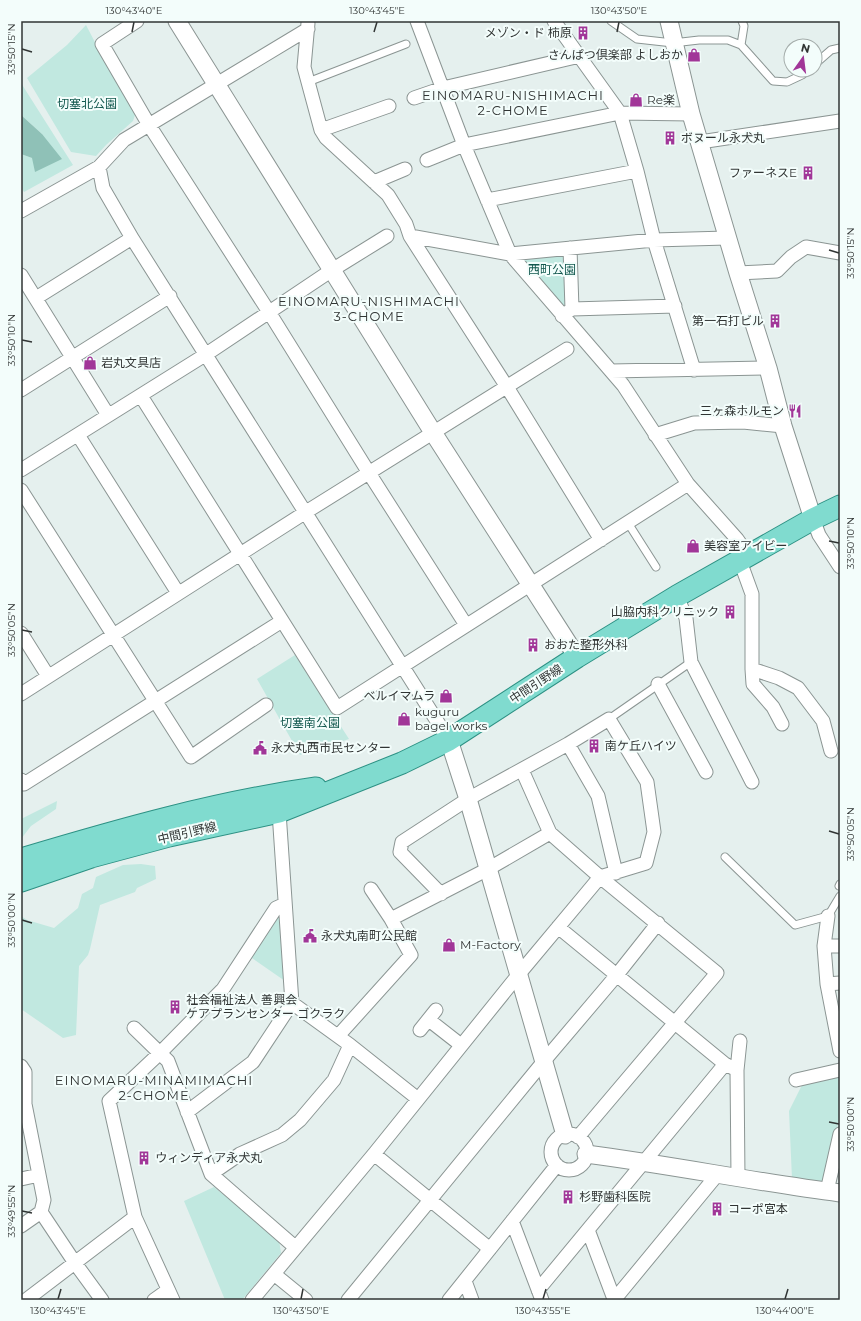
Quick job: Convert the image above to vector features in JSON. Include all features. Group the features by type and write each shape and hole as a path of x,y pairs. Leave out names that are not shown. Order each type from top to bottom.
{"main road":[{"name":"中間引野線","path":"21,881 91,857 169,836 278,812 402,763 449,740 576,657 677,596 813,519 840,506"},
{"name":"中間引野線","path":"21,859 87,839 172,817 274,794 352,783"}],"street":[{"path":"138,21 102,44 149,125 269,312 466,625"},
{"path":"177,21 434,434 576,657"},
{"path":"417,21 464,145 510,254 567,312 623,385 688,484 737,539 744,559 752,594 753,684 774,707 782,724"},
{"path":"554,21 620,113 637,171 654,240 694,370"},
{"path":"669,21 691,114 727,238 768,368 783,426 819,535 840,567"},
{"path":"21,211 99,167 124,140 216,85 309,23"},
{"path":"309,23 304,67 321,130 326,138 388,195 406,224 410,236 507,388 601,540"},
{"path":"414,98 443,88 580,56"},
{"path":"321,130 390,106"},
{"path":"428,160 464,145 620,113 691,114"},
{"path":"700,142 840,121"},
{"path":"99,167 103,188 132,238 449,740 468,798 544,1061 572,1136 586,1145 585,1161 576,1168 565,1169 557,1165 553,1159 552,1148 558,1138 572,1136 675,1023 717,973 658,923 600,877 550,833 522,770"},
{"path":"374,182 405,169"},
{"path":"487,200 637,171"},
{"path":"21,470 141,396 332,270 387,236"},
{"path":"410,236 510,254 654,240 727,238"},
{"path":"36,298 132,238"},
{"path":"567,312 570,248"},
{"path":"738,273 777,271 792,257 806,248 840,253"},
{"path":"21,275 108,415"},
{"path":"21,390 170,296"},
{"path":"567,312 675,306"},
{"path":"21,694 306,512 434,434 567,350"},
{"path":"611,371 768,368"},
{"path":"141,396 240,555 310,662 337,708 688,484"},
{"path":"656,435 694,423 743,422 783,426"},
{"path":"78,435 178,593"},
{"path":"21,490 191,757 266,705"},
{"path":"677,596 686,618 691,662 752,782"},
{"path":"21,780 24,784 282,621"},
{"path":"21,632 48,676"},
{"path":"752,669 780,678 798,688 823,721 831,751"},
{"path":"658,684 706,772"},
{"path":"252,1300 374,1154 461,1045 600,877 646,863 654,832 647,782 609,719 522,770 468,798 402,842 400,852 441,894"},
{"path":"568,744 598,796 616,873"},
{"path":"187,1112 253,1062 292,1003 278,812"},
{"path":"391,919 488,869 550,833"},
{"path":"338,1036 411,955 391,919 371,889"},
{"path":"154,1300 171,1295 135,1218 108,1101 160,1053 223,989 276,908 285,904"},
{"path":"828,916 824,946 827,984 840,1051"},
{"path":"348,1300 544,1061 616,976 658,923"},
{"path":"558,927 725,1064 737,1070"},
{"path":"824,946 840,946"},
{"path":"827,984 840,983"},
{"path":"292,1003 350,1045 418,1099"},
{"path":"420,1030 432,1015 461,1045"},
{"path":"134,1028 168,1061 211,1174 295,1247"},
{"path":"738,1178 737,1070 740,1041"},
{"path":"211,1174 240,1154 282,1135 300,1120 334,1080 350,1045"},
{"path":"540,1295 588,1230 725,1064"},
{"path":"21,1066 25,1072 23,1105 44,1200 41,1212 21,1226"},
{"path":"796,1080 840,1070"},
{"path":"586,1154 834,1192 840,1134"},
{"path":"374,1154 490,1249"},
{"path":"450,1300 557,1165"},
{"path":"21,1179 39,1175"},
{"path":"614,1300 717,1175"},
{"path":"41,1212 75,1264 102,1300"},
{"path":"26,1300 135,1218"},
{"path":"512,1221 540,1295"},
{"path":"588,1230 614,1300"},
{"path":"274,1274 306,1300"},
{"path":"465,1281 472,1300"}],"lane":[{"path":"611,21 637,39 673,43 699,40 728,40 741,45 773,81 787,82 796,78"},
{"path":"741,45 744,26 742,21"},
{"path":"308,82 406,44"},
{"path":"823,57 831,50 840,48"},
{"path":"628,522 656,567"},
{"path":"609,719 691,662"},
{"path":"725,856 795,925 828,916 840,896"}],"green space":[{"name":"切塞北公園","path":"86,25 136,112 133,121 96,156 71,152 27,78 67,45"},
{"path":"21,83 73,165 24,192 21,187 21,154 32,158 42,134 21,115"},
{"name":"西町公園","path":"565,254 568,306 561,307 523,258"},
{"name":"切塞南公園","path":"295,655 349,739 300,755 257,679"},
{"path":"57,801 56,809 31,826 21,839 21,819"},
{"path":"141,864 155,866 156,879 137,888 135,892 100,905 88,955 79,966 76,1035 63,1038 21,1009 21,916 27,920 54,928 78,908 82,894 93,888 96,877 123,865"},
{"path":"282,914 285,981 249,956 273,918"},
{"path":"839,1076 841,1102 837,1130 824,1185 792,1179 789,1111 802,1085"},
{"path":"214,1187 279,1240 281,1253 242,1300 225,1300 184,1201"}],"shaded area":[{"path":"21,115 42,134 62,159 35,172 32,158 21,154"}],"place":[{"name":"メゾン・ド 柿原","path":"583,33"},
{"name":"さんぱつ倶楽部 よしおか","path":"694,55"},
{"name":"Re楽","path":"636,100"},
{"name":"ボヌール永犬丸","path":"670,138"},
{"name":"ファーネスE","path":"808,173"},
{"name":"第一石打ビル","path":"775,321"},
{"name":"岩丸文具店","path":"90,363"},
{"name":"三ヶ森ホルモン","path":"795,411"},
{"name":"美容室アイビー","path":"693,546"},
{"name":"山脇内科クリニック","path":"730,612"},
{"name":"おおた整形外科","path":"533,645"},
{"name":"ベルイマムラ","path":"446,696"},
{"name":"kuguru bagel works","path":"404,719"},
{"name":"南ケ丘ハイツ","path":"594,746"},
{"name":"永犬丸西市民センター","path":"260,748"},
{"name":"永犬丸南町公民館","path":"310,936"},
{"name":"M-Factory","path":"449,945"},
{"name":"社会福祉法人 善興会 ケアプランセンター ゴクラク","path":"175,1007"},
{"name":"ウィンディア永犬丸","path":"144,1158"},
{"name":"杉野歯科医院","path":"568,1197"},
{"name":"コーポ宮本","path":"717,1209"}],"district":[{"name":"EINOMARU-NISHIMACHI 2-CHOME","path":"513,102"},
{"name":"EINOMARU-NISHIMACHI 3-CHOME","path":"369,308"},
{"name":"EINOMARU-MINAMIMACHI 2-CHOME","path":"154,1088"}]}
